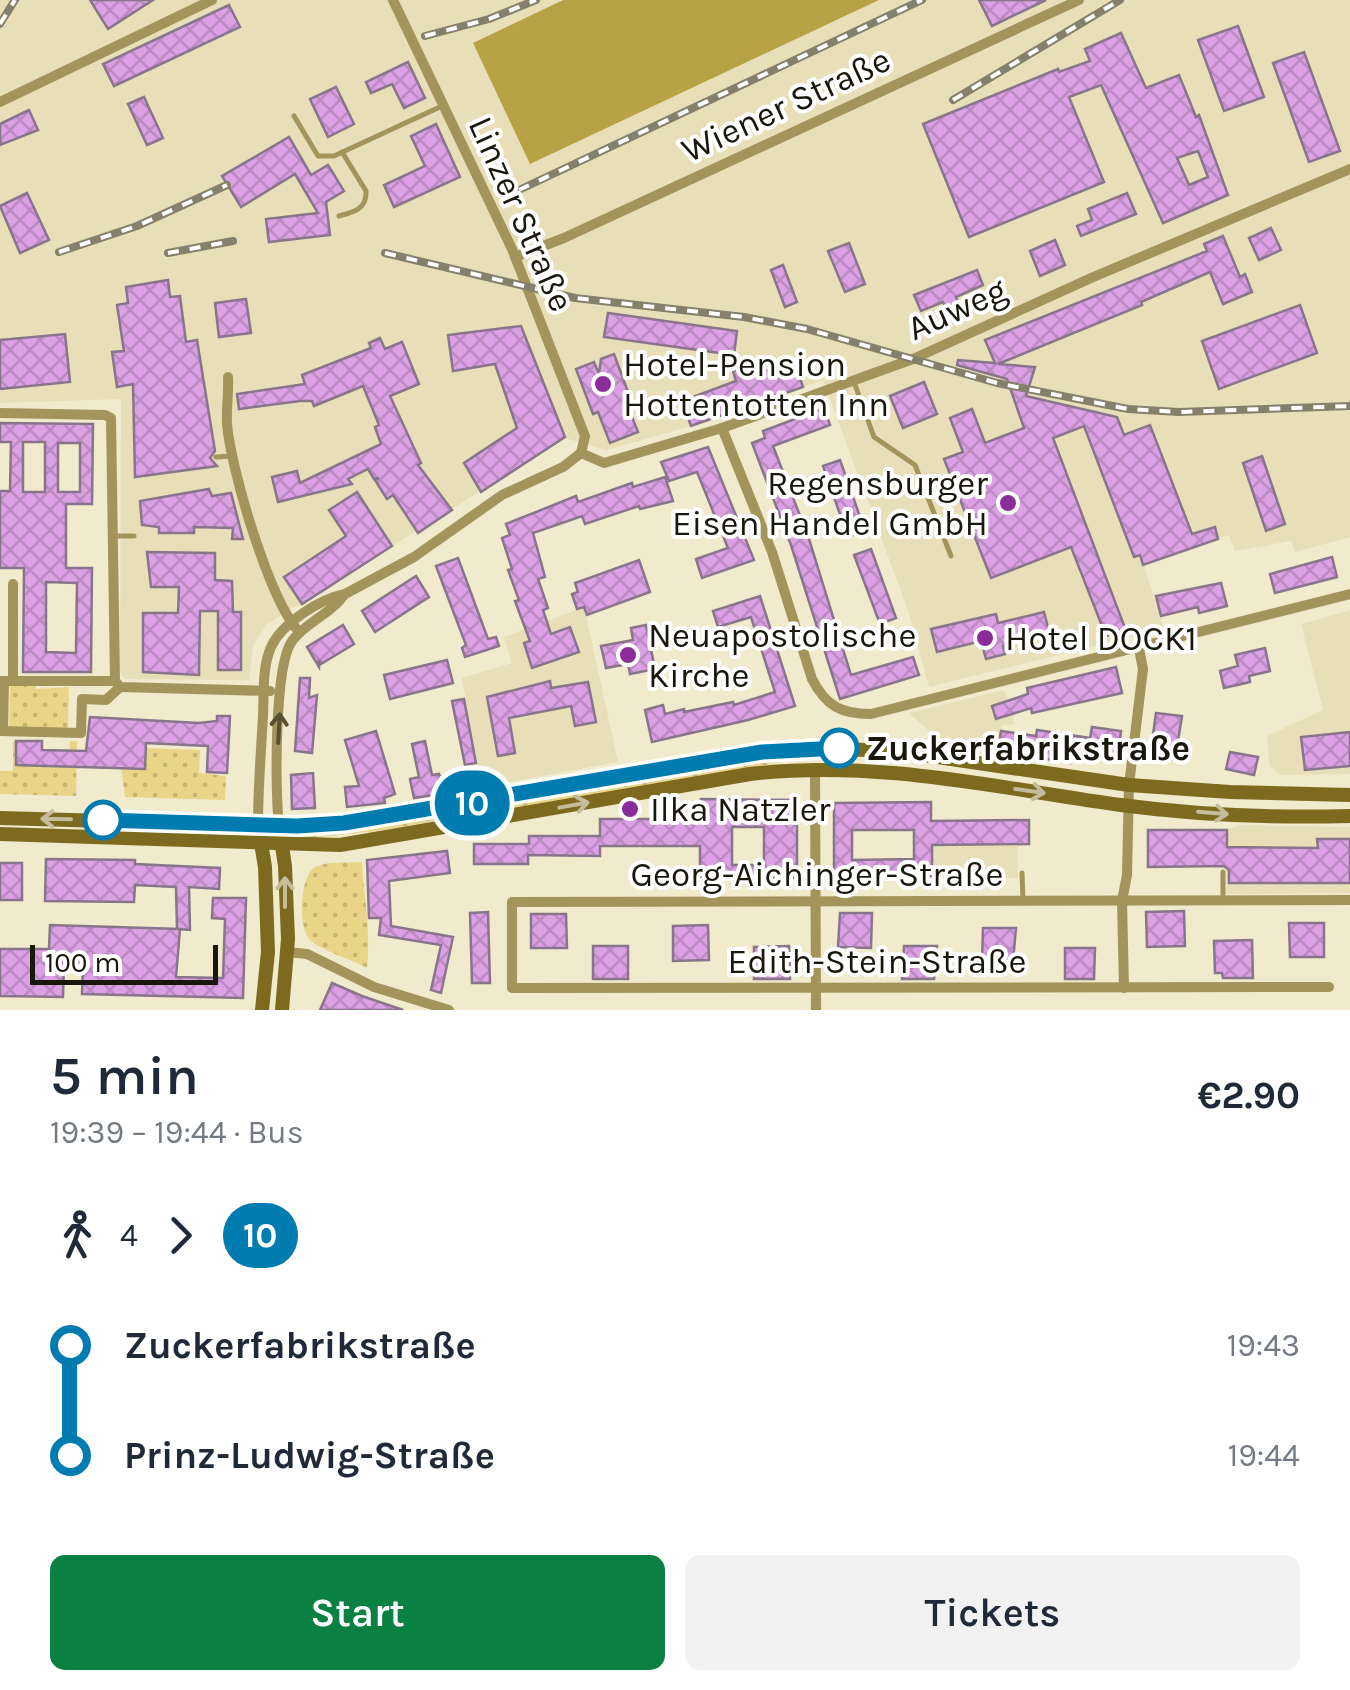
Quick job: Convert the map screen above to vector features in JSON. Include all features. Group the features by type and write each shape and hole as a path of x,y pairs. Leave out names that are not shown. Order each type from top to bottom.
{"main road":[{"path":"0,818 280,826 389,817 704,762 808,748 896,751 1129,784 1350,795"},
{"path":"0,834 282,846 380,840 750,774 815,768 897,772 1128,806 1234,815 1350,816"},
{"path":"258,824 268,952 262,1010"},
{"path":"280,826 288,952 282,1010"}],"street":[{"path":"0,102 212,0"},
{"name":"Linzer Straße","path":"393,0 515,257 585,436 581,454"},
{"name":"Wiener Straße","path":"515,257 564,238 1079,0"},
{"name":"Auweg","path":"581,454 604,463 722,428 854,382 1348,170"},
{"path":"228,377 232,456 249,516 294,628 281,691 276,776 280,826"},
{"path":"0,413 112,418 118,684 106,700 82,699 80,733 2,732 13,584"},
{"path":"722,428 772,552 812,679 820,695 846,713 871,714 1350,594"},
{"path":"258,824 265,673 272,644 345,594 414,556 502,495 563,468 581,454"},
{"path":"1124,988 1122,901 1127,875 1129,784 1143,668 1139,649"},
{"path":"5,681 281,691"},
{"path":"815,768 816,1010"},
{"name":"Georg-Aichinger-Straße","path":"512,902 1350,900"},
{"name":"Edith-Stein-Straße","path":"512,902 512,988 1328,987"},
{"path":"288,952 306,954 374,987 448,1010"}],"lane":[{"path":"294,116 318,156 334,156 442,106"},
{"path":"339,216 358,211 366,199 366,192 342,152"},
{"path":"854,382 874,437 915,465 950,556"},
{"path":"216,458 232,456"},
{"path":"114,536 134,536"},
{"path":"1223,872 1223,899"},
{"path":"1022,874 1023,901"}],"shaded area":[{"path":"0,0 562,0 473,43 531,163 879,0 1350,0 1350,537 1295,552 1291,541 1235,551 1229,535 1196,545 1144,565 1164,629 929,687 909,613 823,380 691,426 606,450 565,438 266,625 253,646 249,680 124,679 120,672 121,399 0,403"},
{"path":"563,0 879,0 530,164 473,43"},
{"path":"584,607 618,762 482,787 462,678 512,663 504,637"},
{"path":"1350,610 1350,774 1281,775 1269,766 1267,736 1323,710 1301,624"},
{"path":"10,686 69,687 68,728 9,728"},
{"path":"1004,690 1015,724 1002,725 997,751 931,740 928,730 909,713"},
{"path":"13,741 16,765 69,765 70,741 77,741 76,796 0,794 0,771 13,771"},
{"path":"146,748 200,750 199,773 226,776 225,800 125,797 121,767 145,768"},
{"path":"775,757 776,763 377,831 309,838 309,835 377,828 443,813"},
{"path":"1238,825 1350,827 1350,893 1226,894 1227,830"},
{"path":"932,845 1018,845 1018,878 932,878"},
{"path":"362,862 367,968 310,940 302,914 303,891 315,867"}],"building":[{"path":"90,0 153,0 108,29"},
{"path":"979,0 1046,0 992,26"},
{"path":"229,5 240,27 114,86 103,64"},
{"path":"1238,26 1264,97 1224,111 1198,40"},
{"path":"1121,33 1146,88 1179,75 1196,117 1199,115 1228,195 1163,223 1101,85 1069,97 1104,182 969,237 923,124 1058,69 1059,72 1090,61 1085,49","holes":["1198,151 1208,177 1189,185 1177,158"]},
{"path":"1304,52 1340,151 1309,162 1273,63"},
{"path":"408,62 425,98 404,108 392,84 371,93 366,82"},
{"path":"336,87 354,124 328,137 310,99"},
{"path":"144,97 163,138 147,145 128,104"},
{"path":"29,110 38,130 0,145 0,124"},
{"path":"436,124 460,177 394,207 384,185 425,166 411,136"},
{"path":"289,137 311,175 328,165 344,191 326,202 330,235 269,242 266,219 318,213 295,174 241,207 222,176"},
{"path":"27,193 49,240 20,253 0,206"},
{"path":"1127,193 1136,214 1081,236 1077,226 1092,220 1088,209"},
{"path":"1271,228 1281,250 1259,260 1249,238"},
{"path":"1223,236 1240,277 1245,274 1252,292 1223,304 1210,272 1141,302 1142,305 998,364 1035,367 1026,396 1117,417 1124,435 1150,425 1192,534 1215,527 1218,539 1143,565 1140,555 1134,557 1084,426 1053,438 1125,628 1106,636 1071,547 991,578 944,459 963,452 950,418 972,409 985,443 1024,428 1007,379 957,365 958,360 995,363 985,340 1207,251 1204,244"},
{"path":"1055,240 1065,265 1040,276 1030,251"},
{"path":"849,243 865,284 845,292 828,251"},
{"path":"783,265 797,302 785,307 771,270"},
{"path":"977,270 983,285 956,297 960,308 948,313 943,302 921,311 914,295"},
{"path":"168,280 170,297 180,296 186,342 197,340 215,451 210,458 217,466 135,477 133,384 117,387 112,352 124,351 117,305 128,303 126,287"},
{"path":"246,299 251,333 219,337 215,303"},
{"path":"1300,305 1317,353 1219,389 1202,341"},
{"path":"608,313 737,331 734,355 604,337"},
{"path":"521,326 565,437 481,492 464,463 517,428 495,364 453,371 448,335"},
{"path":"65,334 70,382 0,389 0,340"},
{"path":"380,338 385,349 402,342 419,384 390,396 421,463 418,465 452,510 418,533 393,495 387,499 375,480 379,478 374,479 368,469 348,479 352,484 278,502 272,477 297,471 300,483 381,444 375,427 379,425 363,386 314,406 312,401 300,401 239,409 237,394 305,384 302,375 371,348 369,343"},
{"name":"Hotel-Pension Hottentotten Inn","path":"614,354 638,432 610,443 598,412 593,414 576,369 594,362 599,374 601,359"},
{"path":"794,361 803,387 691,426 682,401 736,381 733,371 762,362 765,371"},
{"path":"924,382 937,414 903,428 890,396"},
{"path":"824,408 830,425 773,446 809,539 851,675 913,657 919,675 840,699 791,545 752,443 765,438 763,431"},
{"path":"0,423 93,424 92,504 66,504 66,568 92,568 91,672 23,672 24,568 0,568 0,491 10,491 11,442 0,442","holes":["23,442 45,442 45,492 23,492","58,443 80,443 80,492 58,492","46,582 77,583 76,653 46,652"]},
{"path":"708,447 754,560 702,578 696,559 728,548 697,472 669,481 661,462"},
{"path":"1262,456 1285,524 1266,531 1243,463"},
{"path":"840,460 865,531 848,537 823,466"},
{"path":"665,477 673,501 640,509 639,506 585,524 582,516 533,533 545,577 538,579 548,608 543,610 551,634 570,627 579,652 532,668 524,643 530,641 515,601 519,600 502,538 510,535 506,524 576,496 578,502 632,483 633,487"},
{"path":"209,489 212,496 231,493 243,539 232,539 233,528 194,527 194,533 159,533 159,527 142,525 140,501"},
{"path":"357,492 392,546 302,604 284,577 346,536 329,510"},
{"path":"871,549 896,618 880,624 854,555"},
{"path":"147,552 215,553 215,580 232,581 233,612 241,612 241,670 218,670 218,611 200,611 199,675 143,672 143,613 178,613 179,587 151,587"},
{"path":"1332,557 1337,577 1275,593 1270,574"},
{"path":"458,558 488,639 496,637 499,646 465,657 462,648 466,645 436,566"},
{"path":"639,560 650,592 587,615 584,607 577,609 572,594 578,592 575,583"},
{"path":"416,576 429,597 375,632 362,611"},
{"path":"1221,583 1227,606 1199,613 1198,607 1161,616 1156,596"},
{"path":"760,596 795,706 652,742 645,710 663,705 665,714 684,712 733,702 734,705 775,692 751,617 718,627 713,611"},
{"name":"Hotel DOCK1","path":"1044,612 1050,635 1003,646 1005,654 986,659 981,641 937,652 931,629 996,614 998,623"},
{"path":"343,625 354,644 321,664 319,660 319,667 307,647"},
{"name":"Neuapostolische Kirche","path":"646,625 655,669 630,674 628,664 606,668 601,646 633,640 631,628"},
{"path":"1265,648 1270,671 1249,676 1250,682 1224,688 1220,671 1238,666 1235,655"},
{"path":"447,660 453,683 390,699 384,675"},
{"path":"1116,667 1122,693 1032,713 1031,708 996,719 992,706 1028,694 1027,688"},
{"path":"300,678 310,678 309,698 317,695 312,753 295,751"},
{"path":"550,681 551,688 588,682 596,722 575,726 571,706 509,718 515,753 498,756 487,697"},
{"path":"464,699 476,763 465,765 452,701"},
{"path":"1156,713 1182,716 1175,760 1150,756"},
{"path":"217,716 230,716 227,773 207,772 208,746 146,743 145,769 16,765 16,741 42,741 42,750 86,751 90,717 199,723 217,721"},
{"path":"1092,727 1121,731 1118,754 1073,746 1070,763 998,751 1001,731 1036,736 1037,730 1090,738"},
{"path":"376,731 395,794 384,798 385,803 347,807 345,787 359,786 345,740"},
{"path":"1350,732 1350,766 1305,770 1301,737"},
{"path":"425,741 432,775 474,771 477,788 414,798 410,779 419,777 412,744"},
{"path":"1230,752 1258,757 1254,775 1226,769"},
{"path":"313,773 315,808 292,809 291,775"},
{"path":"701,799 797,800 797,878 700,877 700,846 600,846 600,856 528,855 528,864 474,864 474,844 529,844 529,836 600,836 600,819 701,819","holes":["732,827 764,827 764,865 732,865"]},
{"path":"931,802 931,821 1029,820 1029,844 932,845 932,876 834,877 834,803","holes":["852,830 914,830 914,859 852,860"]},
{"path":"1148,830 1227,830 1227,847 1318,848 1317,839 1350,839 1350,883 1229,883 1229,870 1224,866 1148,867"},
{"path":"447,851 450,873 389,881 391,926 453,937 441,993 431,990 441,945 379,935 381,918 369,918 367,860"},
{"path":"46,859 135,860 135,864 220,868 219,889 189,887 190,930 177,929 176,887 135,885 134,902 45,901"},
{"path":"0,863 22,863 22,900 0,900"},
{"path":"213,898 246,898 243,998 82,994 83,963 64,962 63,997 0,996 0,949 49,949 50,925 180,929 176,977 223,978 225,919 212,918"},
{"path":"1184,911 1185,946 1147,947 1146,912"},
{"path":"488,912 490,983 472,983 470,913"},
{"path":"840,913 872,913 871,948 838,947"},
{"path":"531,914 566,914 567,948 531,948"},
{"path":"1289,923 1324,923 1324,957 1290,957"},
{"path":"708,925 709,960 673,961 673,926"},
{"path":"983,928 1016,928 1013,961 982,961"},
{"path":"1252,940 1253,978 1223,978 1222,973 1215,973 1214,941"},
{"path":"593,946 628,946 628,979 593,979"},
{"path":"789,946 790,979 754,979 754,947"},
{"path":"904,946 937,946 934,979 902,979"},
{"path":"1065,948 1095,948 1094,979 1065,979"},
{"path":"332,983 362,996 403,1010 320,1010"}],"railway":[{"path":"0,24 15,0"},
{"path":"425,36 489,19 536,0"},
{"path":"519,190 922,0"},
{"path":"953,100 1120,0"},
{"path":"59,252 137,226 227,185"},
{"path":"168,253 233,241"},
{"path":"385,253 575,298 744,317 807,329 997,383 1128,409 1179,412 1350,406"}],"bus line":[{"name":"10","path":"103,820 297,826 344,823 762,752 839,748"}],"place":[{"name":"Hotel-Pension Hottentotten Inn","path":"603,384"},
{"name":"Regensburger Eisen Handel GmbH","path":"1008,503"},
{"name":"Hotel DOCK1","path":"985,638"},
{"name":"Neuapostolische Kirche","path":"628,655"},
{"name":"Zuckerfabrikstraße","path":"839,748"},
{"name":"Ilka Natzler","path":"630,809"}]}
